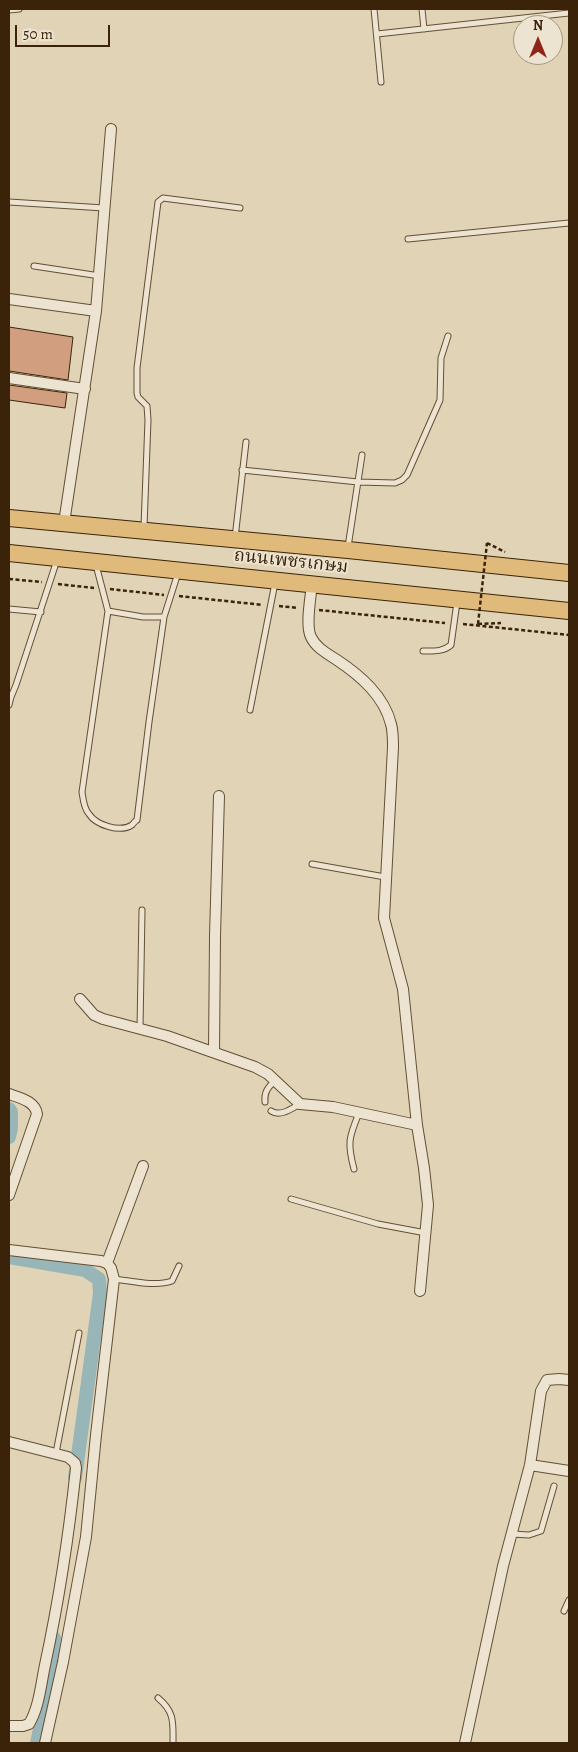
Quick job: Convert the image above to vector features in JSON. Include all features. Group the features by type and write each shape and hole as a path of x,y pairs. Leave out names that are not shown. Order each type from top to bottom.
{"main road":[{"name":"ถนนเพชรเกษม","path":"9,518 235,538 569,573"},
{"name":"ถนนเพชรเกษม","path":"9,553 569,611"}],"street":[{"path":"64,523 96,311 111,128"},
{"path":"9,299 96,311"},
{"path":"9,378 85,389"},
{"path":"312,583 309,626 311,637 320,648 354,671 376,694 387,712 392,726 393,747 384,918 403,989 428,1205 420,1292"},
{"path":"214,1052 214,954 219,796"},
{"path":"80,999 94,1015 103,1019 167,1036 255,1067 268,1074 300,1104 333,1107 418,1125"},
{"path":"9,1094 31,1103 36,1108 37,1114 9,1195"},
{"path":"107,1264 143,1166"},
{"path":"9,1250 101,1261 107,1264 114,1274 86,1536 63,1662 45,1743"},
{"path":"465,1743 503,1566 530,1466 544,1384 547,1380 552,1379 569,1380"},
{"path":"9,1442 56,1453 72,1459 75,1462 76,1468 52,1633 32,1719 29,1724 23,1726 9,1726"},
{"path":"530,1466 569,1471"}],"lane":[{"path":"9,10 19,9"},
{"path":"374,9 382,82"},
{"path":"422,9 424,29"},
{"path":"377,34 569,13"},
{"path":"144,530 148,420 147,406 136,393 137,368 158,202 163,198 240,208"},
{"path":"9,202 104,208"},
{"path":"408,239 569,223"},
{"path":"34,266 100,276"},
{"path":"242,470 358,482 395,483 402,480 407,475 440,400 441,358 448,336"},
{"path":"235,538 246,442"},
{"path":"348,550 362,455"},
{"path":"9,705 10,697 41,612 58,558"},
{"path":"95,562 108,610 82,792 88,814 100,824 113,827 123,828 132,825 137,820 164,618 179,571"},
{"path":"250,710 276,580"},
{"path":"423,651 439,651 447,649 451,645 457,599"},
{"path":"9,609 41,612"},
{"path":"108,610 144,617 164,618"},
{"path":"312,864 385,877"},
{"path":"140,1029 142,910"},
{"path":"265,1102 266,1089 274,1081"},
{"path":"271,1110 274,1113 280,1113 300,1104"},
{"path":"354,1169 349,1152 349,1140 359,1112"},
{"path":"291,1199 378,1224 426,1233"},
{"path":"114,1279 167,1283 172,1280 179,1266"},
{"path":"56,1453 79,1333"},
{"path":"512,1534 529,1536 541,1531 554,1486"},
{"path":"564,1612 569,1600"},
{"path":"158,1698 171,1711 173,1743"}],"path":[{"path":"500,623 478,624 487,542 505,552"},
{"path":"9,579 569,635"}],"building":[{"path":"9,327 73,337 68,380 9,371"},
{"path":"9,385 67,393 65,408 9,400"}],"waterway":[{"path":"9,1109 11,1112 9,1137"},
{"path":"9,1257 85,1270 99,1279 100,1293 75,1478"},
{"path":"37,1743 47,1696 54,1638"}]}
